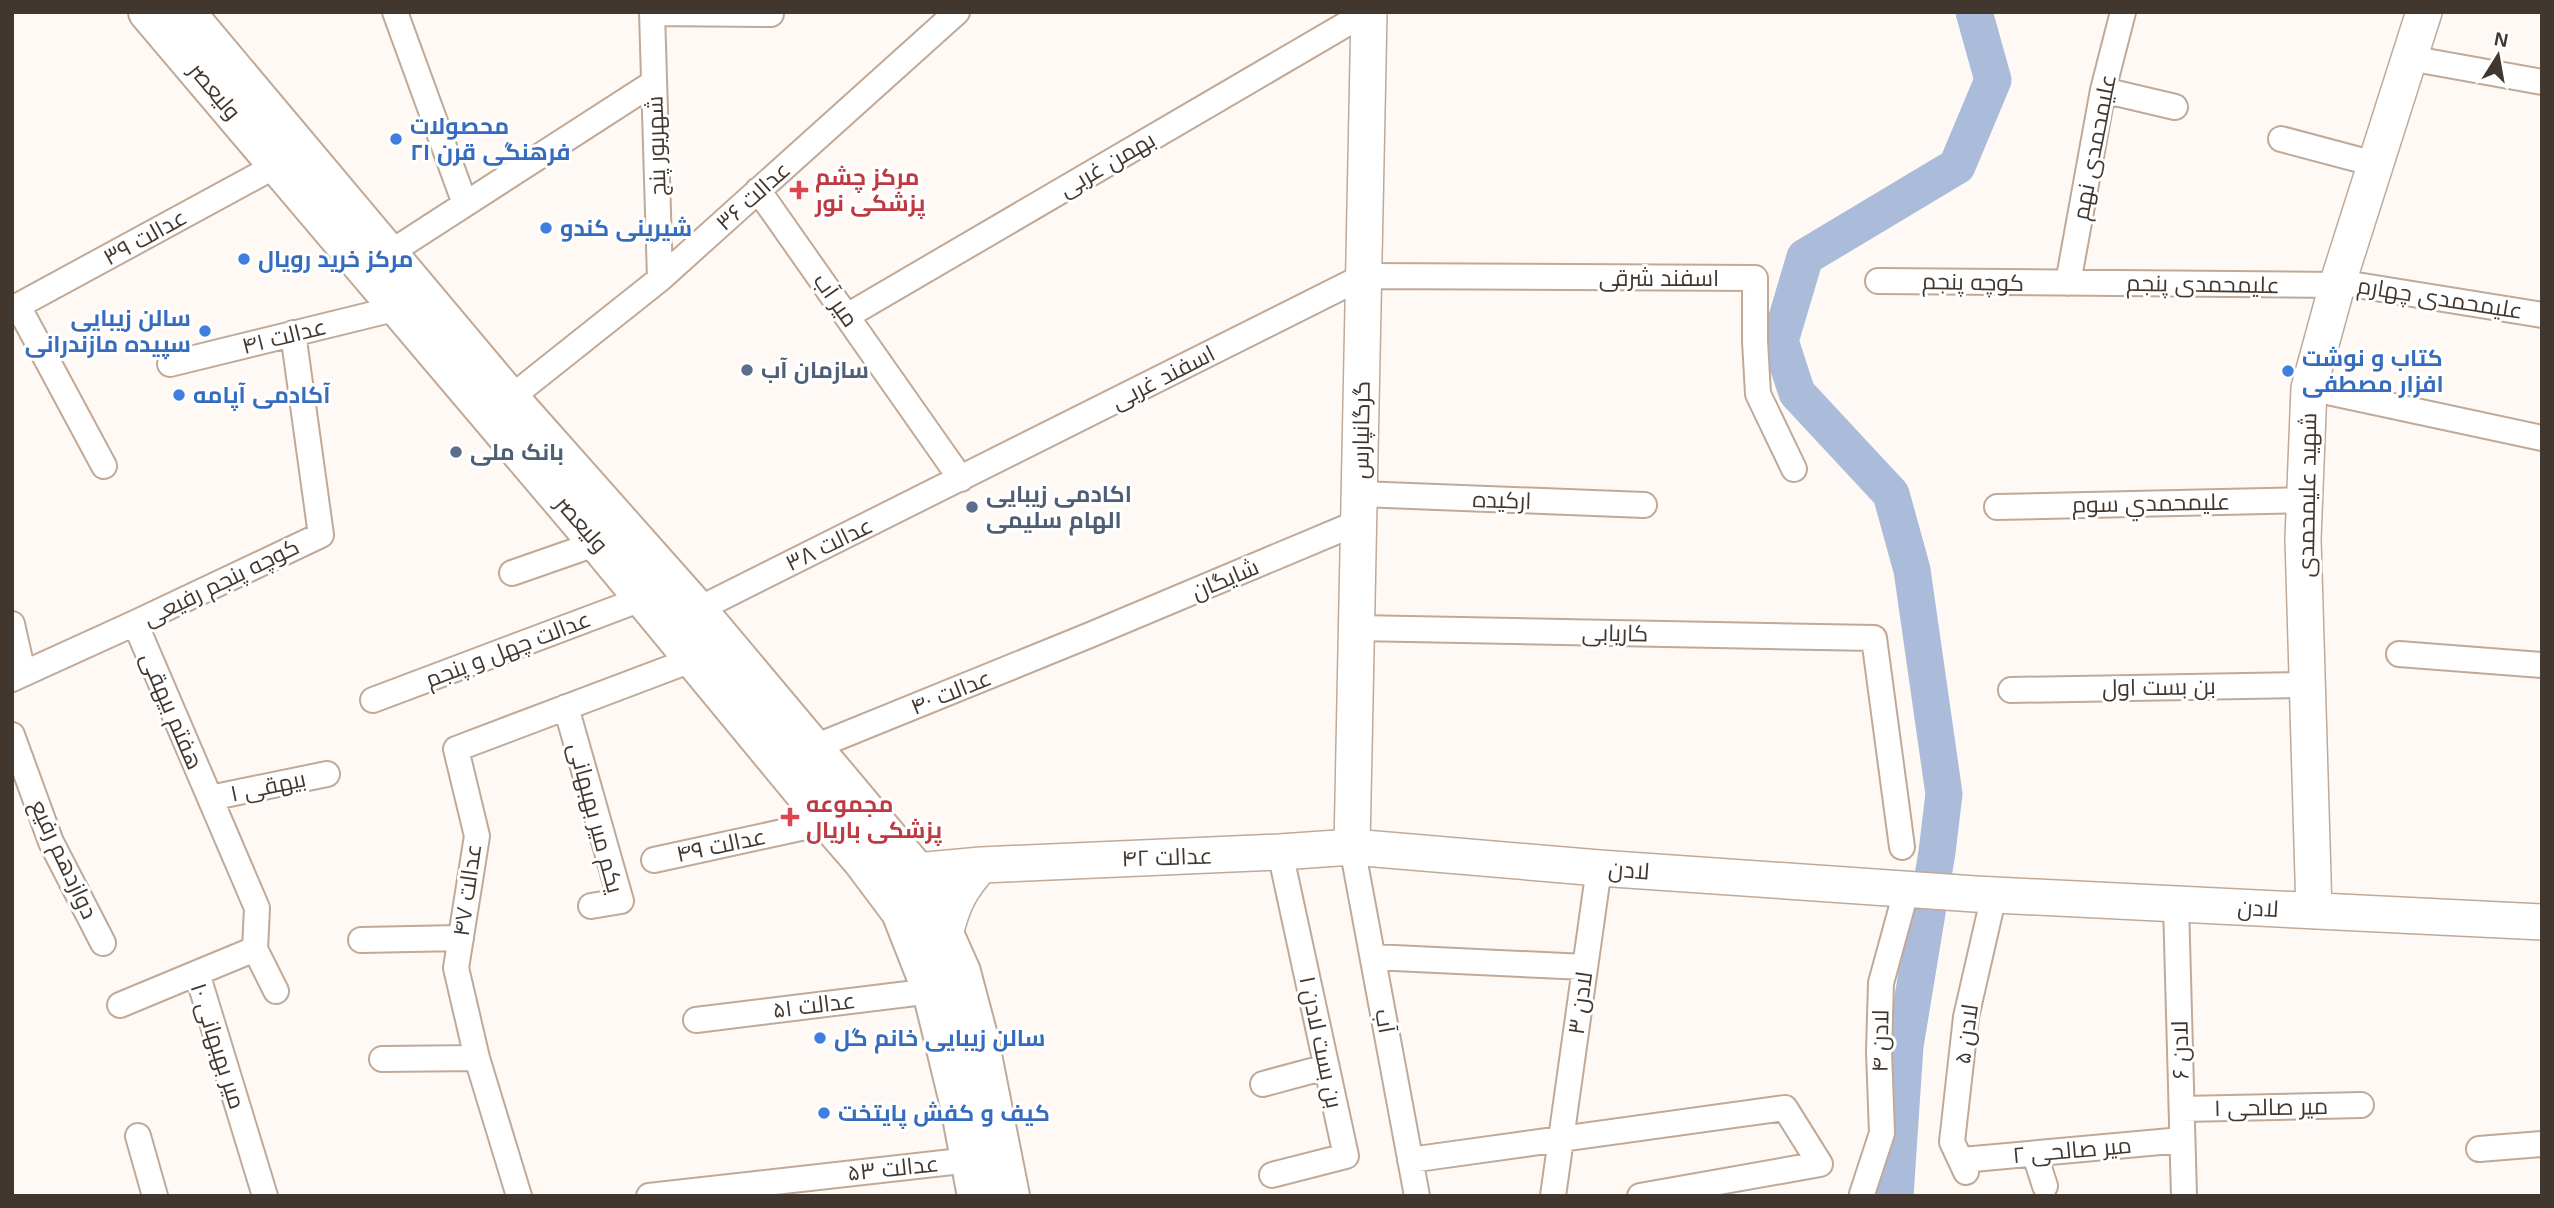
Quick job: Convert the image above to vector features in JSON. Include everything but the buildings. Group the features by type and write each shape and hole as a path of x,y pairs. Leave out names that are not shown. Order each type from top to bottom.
{"main road":[{"name":"ولیعصر","path":"148,12 398,308 499,407 697,610 916,871 961,972 979,1040 1010,1196"},
{"name":"ولیعصر","path":"185,12 388,254 598,542 862,860 901,912 932,991 974,1178"},
{"name":"گرگانپارس","path":"1352,847 1368,12"},
{"name":"شهید علیمحمدی","path":"2314,911 2304,539 2309,388 2337,284 2409,58 2420,13"},
{"name":"عدالت ۴۲","path":"916,871 981,865 1352,847"},
{"name":"لادن","path":"1352,847 1599,868 1984,894 2542,922"},
{"path":"945,934 950,913 961,888 981,865"}],"street":[{"path":"395,12 465,204"},
{"name":"عدالت ۳۶","path":"499,407 660,279 957,12"},
{"name":"بهمن غربی","path":"847,316 1368,12"},
{"name":"علیمحمدی نهم","path":"2068,283 2103,90 2123,12"},
{"path":"652,13 771,14"},
{"name":"شهریور پنج","path":"652,13 660,279"},
{"path":"2409,58 2542,82"},
{"path":"388,254 653,83"},
{"path":"2103,90 2175,107"},
{"path":"2281,139 2375,164"},
{"name":"عدالت ۳۹","path":"15,307 277,165"},
{"name":"میر آب","path":"758,190 961,479"},
{"name":"اسفند شرقی","path":"1364,276 1755,278 1758,394 1794,469"},
{"name":"اسفند غربی","path":"961,479 1364,276"},
{"name":"کوچه پنجم","path":"1878,281 2068,283"},
{"name":"علیمحمدی پنجم","path":"2068,283 2337,284"},
{"name":"علیمحمدی چهارم","path":"2337,284 2542,315"},
{"path":"15,307 104,466"},
{"name":"عدالت ۴۱","path":"170,364 398,308"},
{"name":"کوچه پنجم رفیعی","path":"18,676 135,624 321,535 293,333"},
{"path":"2309,388 2531,436"},
{"name":"عدالت ۳۸","path":"697,610 961,479"},
{"name":"عليمحمدي سوم","path":"1997,507 2305,500"},
{"name":"ارکیده","path":"1359,508 1644,505"},
{"name":"شایگان","path":"1090,635 1359,508"},
{"path":"512,573 598,542"},
{"name":"عدالت چهل و پنجم","path":"373,700 644,598"},
{"path":"12,624 18,676"},
{"name":"هفتم بیهقی","path":"135,624 257,908 255,948"},
{"name":"کاریابی","path":"1357,628 1874,638 1902,847"},
{"name":"عدالت ۴۰","path":"812,748 1090,635"},
{"path":"2399,654 2542,665"},
{"name":"عدالت ۴۷","path":"519,1196 477,1058 456,968 477,836 456,749 694,659"},
{"name":"بن بست اول","path":"2011,690 2308,685"},
{"name":"یکم میر بهبهانی","path":"566,707 621,901 591,906"},
{"name":"دوازدهم رفیع","path":"12,735 51,842 103,943"},
{"name":"بیهقی ۱","path":"210,798 327,774"},
{"name":"عدالت ۴۹","path":"654,860 828,822"},
{"name":"آب","path":"1352,847 1417,1196"},
{"name":"۱ بن بست لادن","path":"1272,1175 1346,1156 1280,852"},
{"name":"۳ لادن","path":"1553,1196 1599,868"},
{"name":"۴ لادن","path":"1862,1194 1882,1133 1879,1051 1881,983 1907,888"},
{"name":"۵ لادن","path":"1964,1166 1952,1142 1966,1017 1984,894"},
{"name":"۶ لادن","path":"2176,904 2184,1196"},
{"path":"360,940 461,938"},
{"path":"197,973 255,948 276,991"},
{"path":"1373,957 1586,967"},
{"name":"۱۰ میر بهبهانی","path":"120,1005 197,973 265,1196"},
{"name":"عدالت ۵۱","path":"695,1020 932,991"},
{"path":"382,1059 477,1058"},
{"path":"1263,1084 1326,1067"},
{"name":"۱ میر صالحی","path":"2182,1109 2361,1105"},
{"path":"1410,1160 1785,1108 1820,1164 1640,1196"},
{"path":"138,1136 155,1196"},
{"name":"۲ میر صالحی","path":"1964,1166 2035,1155 2182,1140"},
{"path":"2479,1149 2542,1144"},
{"path":"2035,1155 2045,1186"},
{"name":"عدالت ۵۳","path":"649,1196 974,1178"}],"waterway":[{"path":"1895,1196 1905,1046 1944,794 1912,570 1891,494 1797,393 1780,341 1805,257 1957,166 1993,80 1974,12"}],"place":[{"name":"محصولات فرهنگی قرن ۲۱","path":"396,139"},
{"name":"مرکز چشم پزشکی نور","path":"799,190"},
{"name":"شیرینی کندو","path":"546,228"},
{"name":"مرکز خرید رویال","path":"244,259"},
{"name":"سالن زیبایی سپیده مازندرانی","path":"205,331"},
{"name":"سازمان آب","path":"747,370"},
{"name":"کتاب و نوشت افزار مصطفی","path":"2288,371"},
{"name":"آکادمی آپامه","path":"179,395"},
{"name":"بانک ملی","path":"456,452"},
{"name":"اکادمی زیبایی الهام سلیمی","path":"972,507"},
{"name":"مجموعه پزشکی باریال","path":"790,817"},
{"name":"سالن زیبایی خانم گل","path":"820,1038"},
{"name":"کیف و کفش پایتخت","path":"824,1113"}]}
